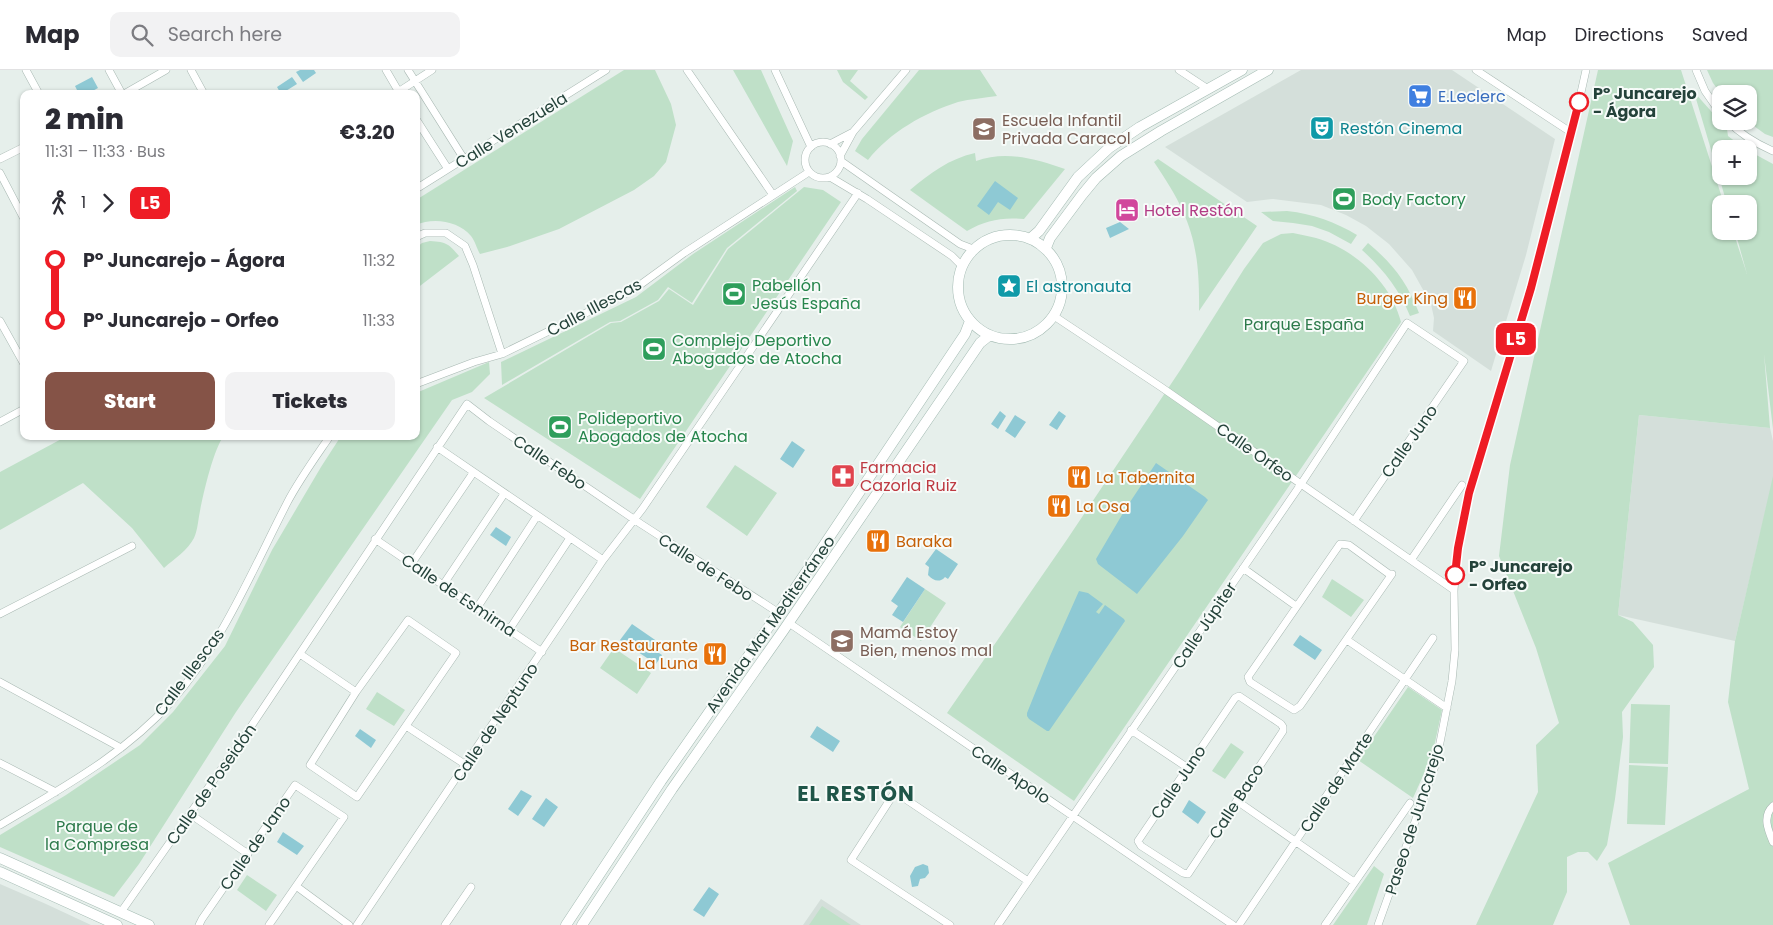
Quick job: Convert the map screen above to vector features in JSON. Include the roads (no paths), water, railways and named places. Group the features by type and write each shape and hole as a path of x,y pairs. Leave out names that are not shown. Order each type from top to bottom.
{"street":[{"path":"26,70 37,90"},
{"path":"109,70 121,90"},
{"path":"130,90 166,70"},
{"path":"191,70 202,90"},
{"path":"386,70 396,90"},
{"path":"408,70 464,159"},
{"path":"403,90 432,70"},
{"name":"Calle Venezuela","path":"420,186 606,70"},
{"path":"686,70 773,195"},
{"path":"775,70 811,147"},
{"path":"906,70 853,132 840,158 838,170 830,177 821,178 814,176 806,166 805,159 811,147 820,142 830,144 837,149 840,158 960,244 973,249"},
{"path":"1180,70 1208,89"},
{"path":"1031,238 1078,177 1109,148 1140,126 1242,70"},
{"path":"1046,248 1050,238 1082,195 1121,156 1153,135 1268,70"},
{"path":"1476,70 1572,133"},
{"name":"Paseo de Juncarejo","path":"1378,925 1436,763 1447,708 1455,650 1454,590 1458,548 1469,493 1531,288 1572,133 1586,70"},
{"path":"1696,70 1705,91 1712,101"},
{"path":"420,125 448,169"},
{"path":"1737,130 1773,151"},
{"path":"830,144 853,132"},
{"path":"0,160 20,149"},
{"name":"Calle Illescas","path":"420,382 474,362 502,354 633,290 684,253 809,172"},
{"path":"0,173 20,211"},
{"path":"830,177 858,193 952,256 962,266"},
{"name":"Calle de Neptuno","path":"357,925 604,560 858,193"},
{"path":"420,235 425,232 446,233 465,246 502,354"},
{"path":"1016,234 1031,238 1046,248 1055,259 1061,273 1063,288 1061,302 1054,316 1046,325 1026,337 1014,339 990,335 970,321 962,308 958,294 958,280 962,266 973,249 986,240 1001,235 1016,234"},
{"name":"Calle Orfeo","path":"1054,316 1161,386 1454,590"},
{"path":"0,321 20,357"},
{"name":"Avenida Mar Mediterráneo","path":"566,925 660,781 779,613 965,334 970,321"},
{"name":"Calle Júpiter","path":"998,925 1301,484 1407,323"},
{"name":"Calle Juno","path":"1354,521 1464,361 1407,323"},
{"name":"Avenida Mar Mediterráneo","path":"582,925 672,789 789,623 980,343 990,335"},
{"name":"Calle Febo","path":"467,404 634,519"},
{"name":"Calle de Poseidón","path":"121,912 300,654 375,539 467,404"},
{"path":"0,422 20,411"},
{"name":"Calle Illescas","path":"0,825 56,792 122,748 138,736 172,701 216,642 262,556 288,501 327,440"},
{"path":"437,447 604,560"},
{"path":"412,563 473,472"},
{"path":"1411,560 1462,485"},
{"path":"443,584 504,494"},
{"path":"477,608 537,516"},
{"name":"Calle de Febo","path":"634,519 779,613"},
{"path":"509,630 570,538"},
{"name":"Calle de Esmirna","path":"375,539 542,652"},
{"path":"1340,544 1349,545 1389,574 1392,574 1347,640 1300,706 1294,710 1248,679 1248,675 1340,544"},
{"path":"0,614 132,546"},
{"path":"1243,568 1296,606"},
{"path":"408,620 456,653 406,726 357,797 310,765 356,692 408,620"},
{"name":"Calle Apolo","path":"789,623 1074,815 1233,925"},
{"name":"Calle de Marte","path":"1239,925 1434,638"},
{"path":"1347,640 1447,708"},
{"path":"300,654 356,692"},
{"path":"0,682 122,748"},
{"name":"Calle Baco","path":"1190,872 1282,731 1283,727 1281,724 1242,697 1235,698"},
{"name":"Calle Juno","path":"1190,872 1188,874 1183,873 1141,846 1138,841 1235,698"},
{"path":"406,726 466,765"},
{"path":"1131,730 1188,768"},
{"path":"0,763 56,792"},
{"name":"Calle de Jano","path":"199,925 295,784 344,817 296,886"},
{"path":"950,925 850,860 895,792 1028,881"},
{"path":"1237,801 1354,882"},
{"path":"1325,925 1410,802"},
{"path":"1773,806 1770,809 1767,823 1773,842"},
{"path":"190,814 248,854"},
{"path":"0,858 149,925"},
{"path":"0,872 117,925"},
{"path":"269,925 296,886 349,925"},
{"path":"445,925 470,887"}],"water":[{"path":"300,70 314,70 316,73 303,82 296,72"},
{"path":"92,77 98,88 94,90 77,90 75,86"},
{"path":"292,77 297,84 287,90 279,90 277,87"},
{"path":"995,181 1018,198 1010,210 998,202 989,215 977,206"},
{"path":"1120,222 1129,229 1110,238 1106,228"},
{"path":"1000,411 1006,416 998,429 991,424"},
{"path":"1059,411 1066,416 1057,430 1049,425"},
{"path":"1015,415 1026,422 1015,438 1005,431"},
{"path":"792,441 805,450 793,468 780,459"},
{"path":"1156,463 1208,500 1183,536 1137,594 1098,564 1096,559 1126,508"},
{"path":"496,527 511,537 506,546 490,535"},
{"path":"936,549 958,564 948,579 945,577 941,580 936,580 928,575 929,567 925,564"},
{"path":"907,577 925,589 903,622 892,615 898,606 891,601"},
{"path":"1079,591 1088,593 1103,604 1096,612 1099,614 1105,605 1125,621 1049,731 1047,731 1029,719 1027,713"},
{"path":"632,624 661,644 656,651 662,655 656,664 620,640"},
{"path":"1300,635 1322,650 1315,660 1293,645"},
{"path":"817,726 840,741 833,752 810,737"},
{"path":"360,729 376,740 371,748 355,736"},
{"path":"521,790 532,796 518,816 508,809"},
{"path":"546,798 558,807 544,827 532,819"},
{"path":"1189,800 1206,812 1198,824 1182,812"},
{"path":"283,832 304,846 297,855 277,842"},
{"path":"923,864 928,866 929,873 925,878 920,879 918,886 912,887 910,876 915,867"},
{"path":"709,887 719,894 704,917 693,910"}],"place":[{"name":"E.Leclerc","path":"1420,96"},
{"name":"Pº Juncarejo - Ágora","path":"1579,102"},
{"name":"Restón Cinema","path":"1322,128"},
{"name":"Escuela Infantil Privada Caracol","path":"984,129"},
{"name":"Body Factory","path":"1344,199"},
{"name":"Hotel Restón","path":"1127,210"},
{"name":"El astronauta","path":"1009,286"},
{"name":"Pabellón Jesús España","path":"734,294"},
{"name":"Burger King","path":"1465,298"},
{"name":"Complejo Deportivo Abogados de Atocha","path":"654,349"},
{"name":"Polideportivo Abogados de Atocha","path":"560,427"},
{"name":"Farmacia Cazorla Ruiz","path":"843,476"},
{"name":"La Tabernita","path":"1079,477"},
{"name":"La Osa","path":"1059,506"},
{"name":"Baraka","path":"878,541"},
{"name":"Pº Juncarejo - Orfeo","path":"1455,575"},
{"name":"Mamá Estoy Bien, menos mal","path":"842,641"},
{"name":"Bar Restaurante La Luna","path":"715,654"}],"district":[{"name":"EL RESTÓN","path":"856,794"}],"park label":[{"name":"Parque España","path":"1304,324"},
{"name":"Parque de la Compresa","path":"97,835"}]}
